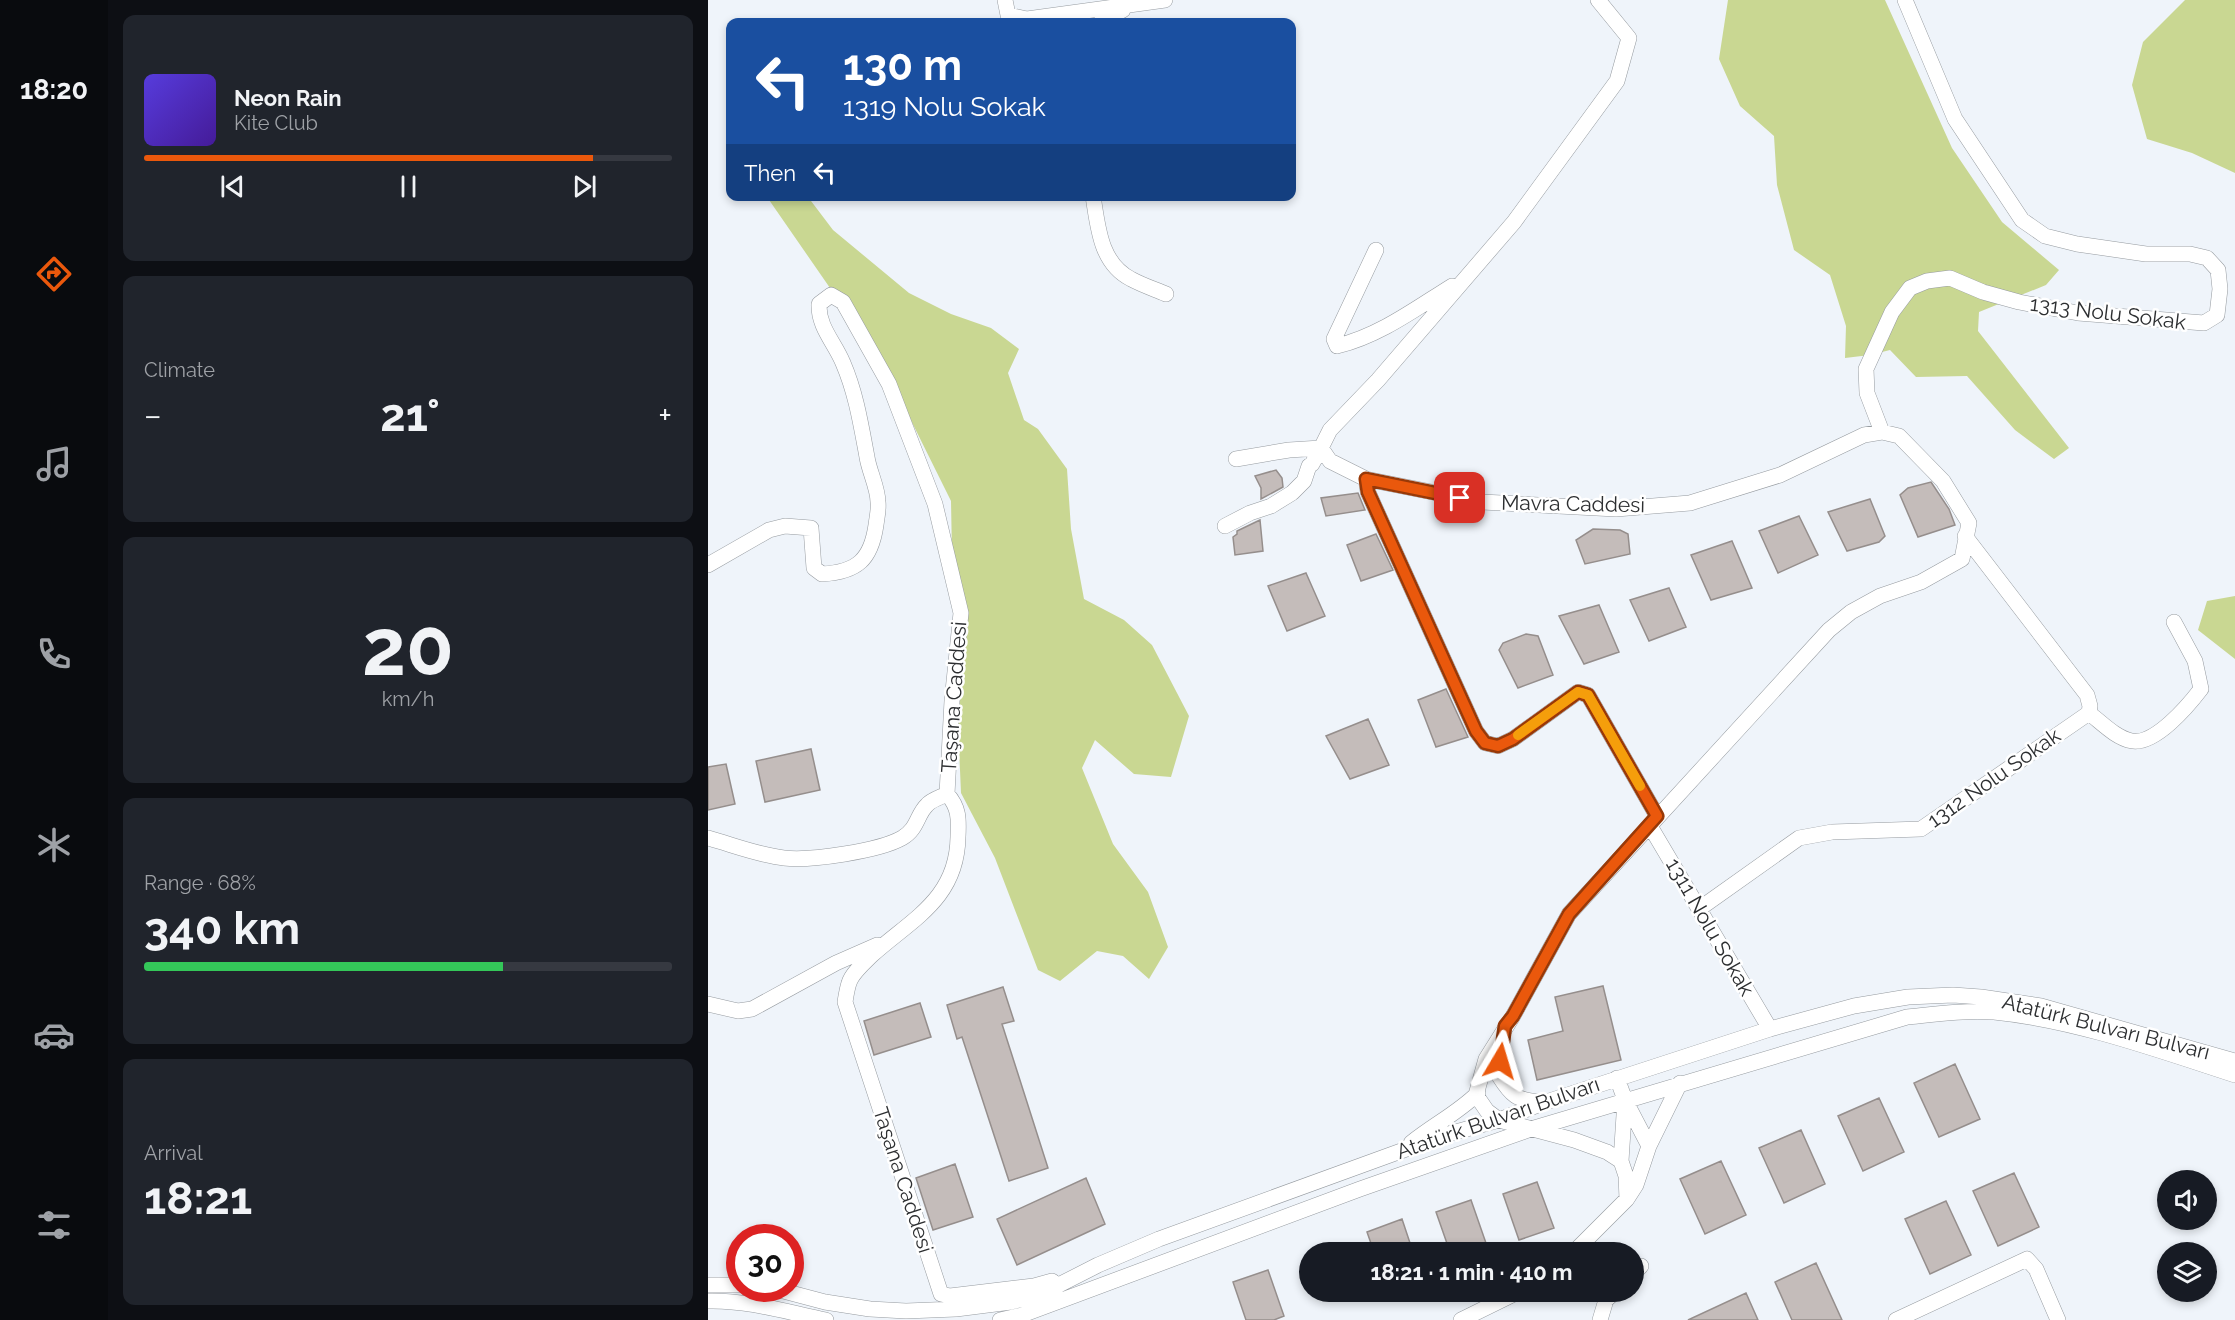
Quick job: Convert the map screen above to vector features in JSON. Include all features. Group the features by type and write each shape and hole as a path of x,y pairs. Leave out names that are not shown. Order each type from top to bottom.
{"street":[{"path":"1005,0 1008,15 1022,18"},
{"path":"1034,18 1165,0"},
{"path":"1225,526 1250,513 1271,506 1292,493 1304,481 1309,466 1330,430 1378,380 1514,222 1617,81 1629,38 1598,0"},
{"name":"1313 Nolu Sokak","path":"1881,432 1867,393 1866,369 1892,312 1910,288 1927,280 1950,278 1983,292 2019,302 2078,313 2204,323 2217,315 2220,289 2218,270 2207,258 2190,254 2146,254 2078,244 2045,236 2022,220 1955,119 1905,0"},
{"path":"1108,18 1131,5"},
{"path":"1094,201 1099,235 1113,264 1129,278 1166,294"},
{"path":"1377,250 1343,317 1334,339 1337,346 1355,342 1388,326 1464,278"},
{"name":"Taşana Caddesi","path":"708,565 769,530 785,526 811,528 814,568 822,574 839,573 854,568 864,559 873,542 879,501 868,466 857,400 843,362 819,316 819,304 831,295 843,302 889,384 935,504 961,613 952,701 947,794 954,802 959,814 958,848 947,885 930,906 863,964 849,981 845,1002 941,1294 950,1296 1034,1286 1052,1281 1058,1286"},
{"path":"1621,1161 1594,1147 1499,1119 1481,1103 1476,1095 1486,1059 1513,1016 1569,914 1829,630 1851,612 1880,596 1921,582 1962,560 1969,523 1943,481 1899,436 1881,432"},
{"name":"Mavra Caddesi","path":"1321,448 1330,461 1366,479 1482,502 1616,509 1690,503 1780,475 1864,435 1881,432"},
{"path":"1236,459 1289,450 1321,448"},
{"name":"1311 Nolu Sokak","path":"1366,479 1368,492 1377,514 1476,731 1485,743 1498,746 1513,739 1578,692 1588,695 1699,909 1770,1029"},
{"path":"1965,536 2087,695 2089,713 2113,732 2132,741 2146,741 2185,711 2201,689 2195,661 2174,622"},
{"name":"1312 Nolu Sokak","path":"1699,909 1799,838 1832,832 1921,829 2089,713"},
{"path":"708,838 739,848 785,858 876,848 904,837 918,824 926,805 947,794"},
{"path":"708,1004 738,1011 752,1009 836,963 891,939"},
{"name":"Atatürk Bulvarı Bulvarı","path":"804,1296 870,1309 906,1311 956,1309 1011,1302 1039,1295 1098,1265 1159,1239 1445,1135 1770,1029 1854,1006 1908,998 1963,995 2041,1006 2235,1061"},
{"name":"Atatürk Bulvarı Bulvarı","path":"1000,1320 1022,1315 1360,1189 1531,1129 1907,1017 1960,1011 1994,1012 2040,1019 2134,1043 2235,1075"},
{"path":"1505,1026 1500,1050 1499,1076 1521,1101 1543,1102"},
{"path":"1617,1078 1625,1101 1649,1146"},
{"path":"1584,1242 1627,1199 1640,1176 1649,1146 1680,1083"},
{"path":"1401,1151 1427,1130 1463,1107 1478,1093"},
{"path":"1625,1101 1621,1161 1626,1176 1627,1199"},
{"path":"1896,1320 2027,1259 2036,1269 2058,1320"},
{"path":"708,1285 726,1285"},
{"path":"708,1301 755,1305 826,1320"},
{"path":"1461,1320 1498,1302"},
{"path":"1600,1320 1605,1302"}],"green space":[{"path":"1728,0 1885,0 1952,148 2002,222 2059,270 2046,285 1979,312 1978,331 2069,448 2054,459 2015,430 1967,376 1916,377 1890,350 1845,358 1846,326 1830,275 1794,250 1777,185 1774,136 1740,106 1719,59"},
{"path":"2185,0 2235,0 2235,173 2192,153 2147,139 2132,85 2143,42"},
{"path":"770,201 811,201 833,230 909,293 951,314 991,328 1019,349 1008,373 1024,420 1038,429 1067,469 1071,529 1084,599 1124,620 1152,645 1189,716 1171,777 1134,774 1095,740 1082,768 1113,844 1148,892 1168,947 1149,979 1123,956 1097,951 1060,981 1038,970 995,858 961,793 951,501 884,366"},
{"path":"2235,596 2235,659 2198,630 2207,601"}],"building":[{"path":"1276,470 1282,478 1283,487 1261,499 1261,488 1255,476"},
{"path":"1931,482 1949,509 1955,525 1918,537 1900,495 1908,488"},
{"path":"1358,493 1365,510 1326,516 1321,498"},
{"path":"1870,499 1885,536 1879,542 1847,551 1828,512"},
{"path":"1799,516 1818,555 1778,573 1759,531"},
{"path":"1260,520 1263,551 1235,555 1233,537 1237,531"},
{"path":"1593,529 1620,530 1628,534 1630,554 1585,564 1576,540"},
{"path":"1376,534 1393,570 1361,581 1347,545"},
{"path":"1732,541 1752,588 1711,600 1691,555"},
{"path":"1306,573 1325,616 1287,631 1268,586"},
{"path":"1669,588 1686,627 1649,641 1630,600"},
{"path":"1599,605 1619,652 1584,664 1559,616"},
{"path":"1526,634 1538,636 1553,675 1518,688 1499,650 1503,643"},
{"path":"1446,689 1468,737 1436,747 1418,700"},
{"path":"1368,719 1389,765 1350,779 1326,736"},
{"path":"811,749 820,790 765,802 756,761"},
{"path":"726,764 735,804 708,810 708,767"},
{"path":"1603,986 1621,1060 1537,1080 1528,1040 1563,1031 1555,997"},
{"path":"1003,987 1014,1021 1002,1024 1048,1168 1009,1181 962,1037 957,1039 947,1005"},
{"path":"920,1003 931,1037 874,1055 864,1021"},
{"path":"1955,1064 1980,1119 1939,1137 1914,1083"},
{"path":"1879,1098 1904,1152 1863,1171 1838,1116"},
{"path":"1801,1130 1825,1184 1784,1203 1759,1148"},
{"path":"1721,1161 1746,1215 1705,1234 1680,1179"},
{"path":"955,1164 973,1217 933,1230 916,1178"},
{"path":"2014,1173 2039,1227 1998,1246 1973,1191"},
{"path":"1086,1178 1105,1224 1017,1265 997,1219"},
{"path":"1537,1182 1554,1228 1519,1240 1503,1194"},
{"path":"1471,1200 1486,1242 1446,1242 1436,1212"},
{"path":"1946,1201 1971,1255 1930,1274 1905,1219"},
{"path":"1402,1219 1410,1242 1370,1242 1367,1232"},
{"path":"1816,1263 1842,1320 1792,1320 1775,1282"},
{"path":"1268,1270 1284,1316 1274,1320 1246,1320 1233,1282"},
{"path":"1746,1293 1758,1320 1688,1320"}],"slow traffic":[{"path":"1518,735 1578,692 1588,695 1640,786"}],"route":[{"path":"1460,498 1366,479 1368,492 1476,731 1485,743 1498,746 1513,739 1578,692 1588,695 1657,816 1569,914 1513,1016 1505,1026 1500,1061"}]}
